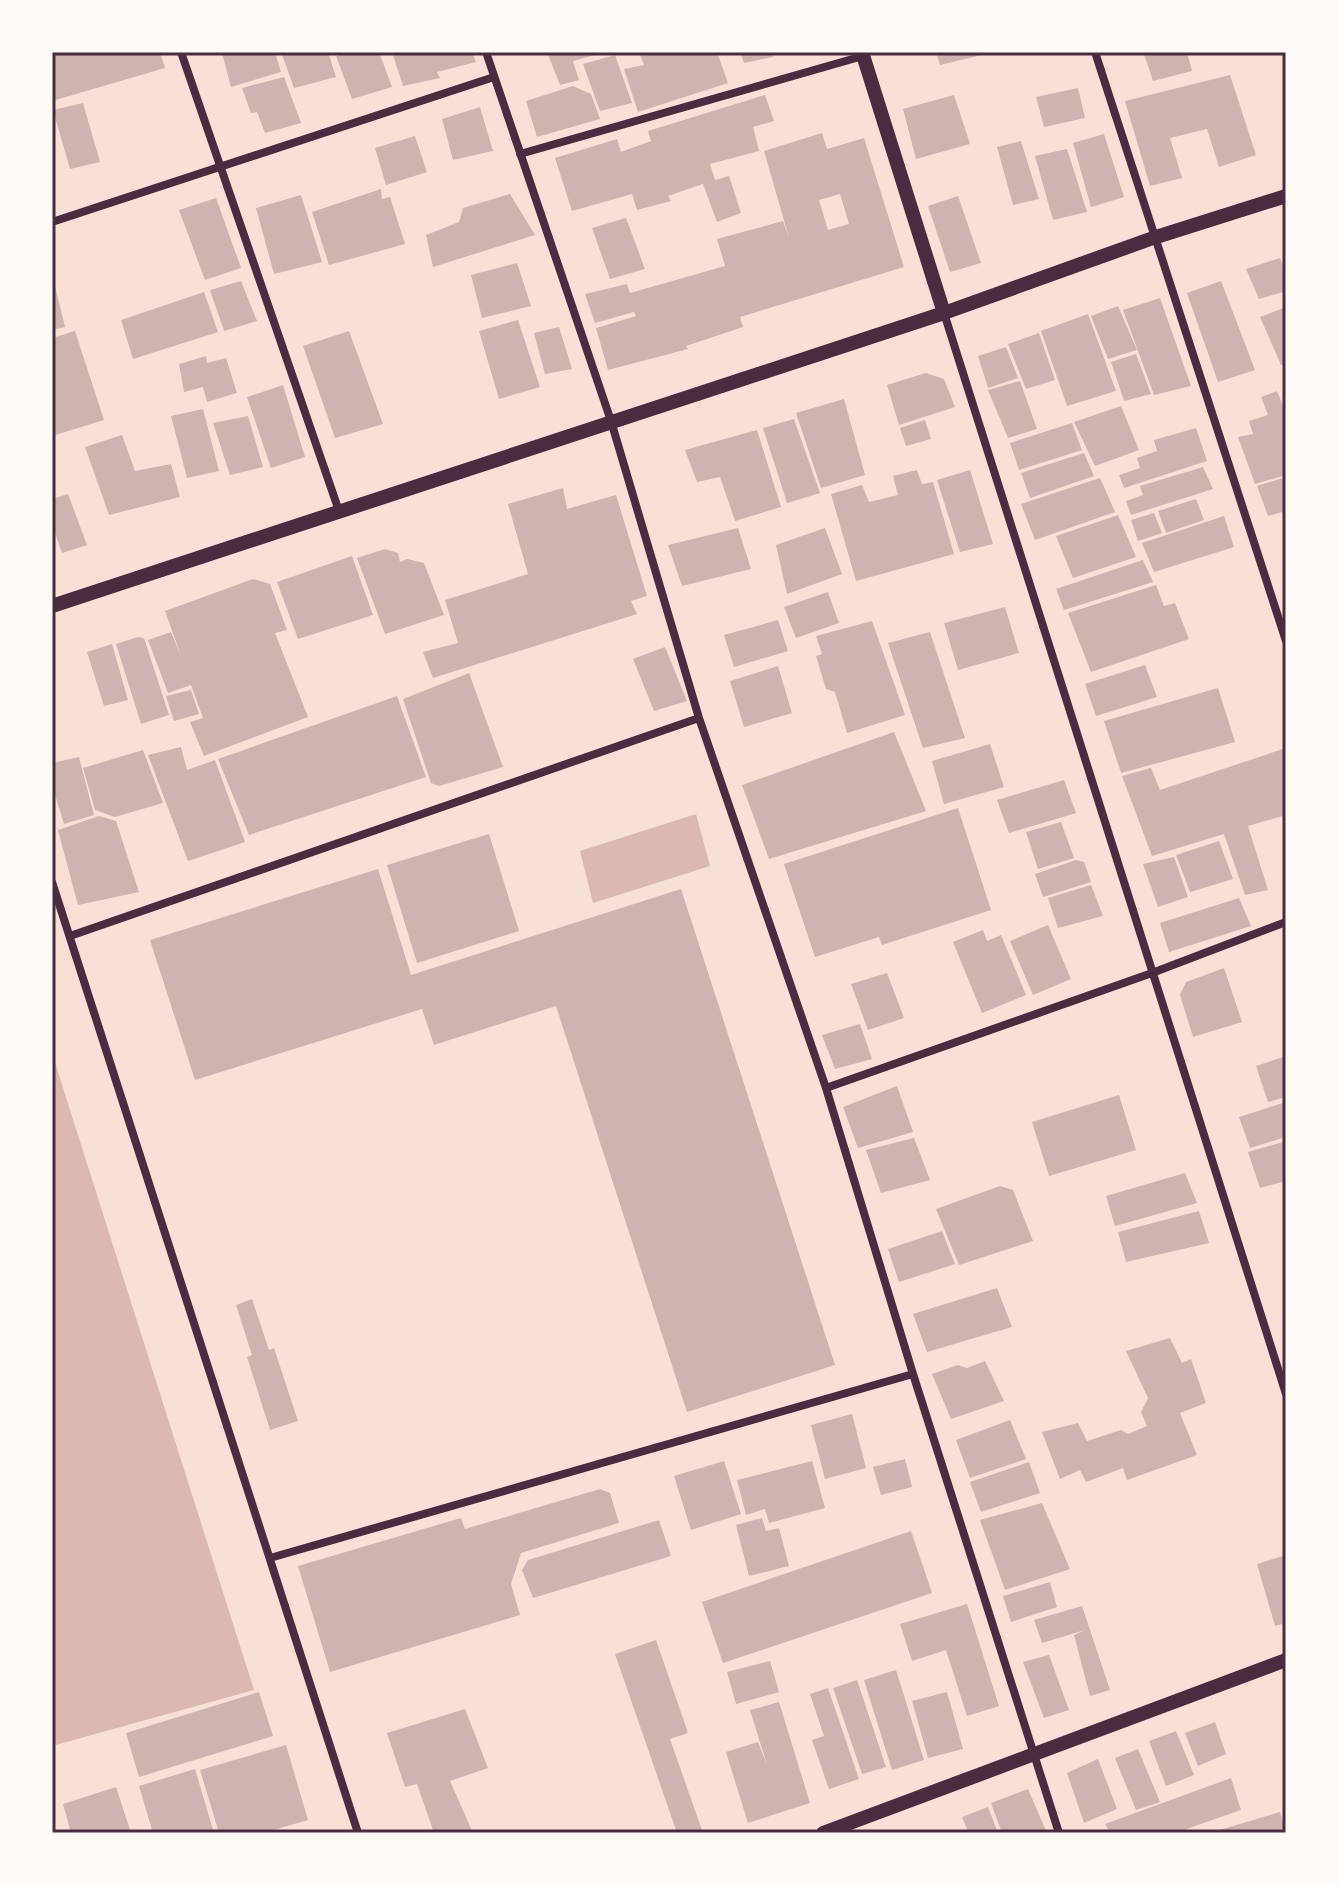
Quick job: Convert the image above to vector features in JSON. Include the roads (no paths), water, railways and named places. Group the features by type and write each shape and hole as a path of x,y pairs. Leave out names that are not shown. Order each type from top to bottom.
{"street":[{"path":"181,52 339,511"},
{"path":"486,52 611,421 699,718 826,1088 1059,1833"},
{"path":"1095,52 1286,641"},
{"path":"520,154 862,54 1286,1394"},
{"path":"52,222 494,77"},
{"path":"52,606 944,313 1153,238 1286,196"},
{"path":"70,936 699,718"},
{"path":"52,882 358,1833"},
{"path":"826,1088 1152,973 1286,922"},
{"path":"270,1558 913,1374"},
{"path":"823,1833 1286,1660"}]}
